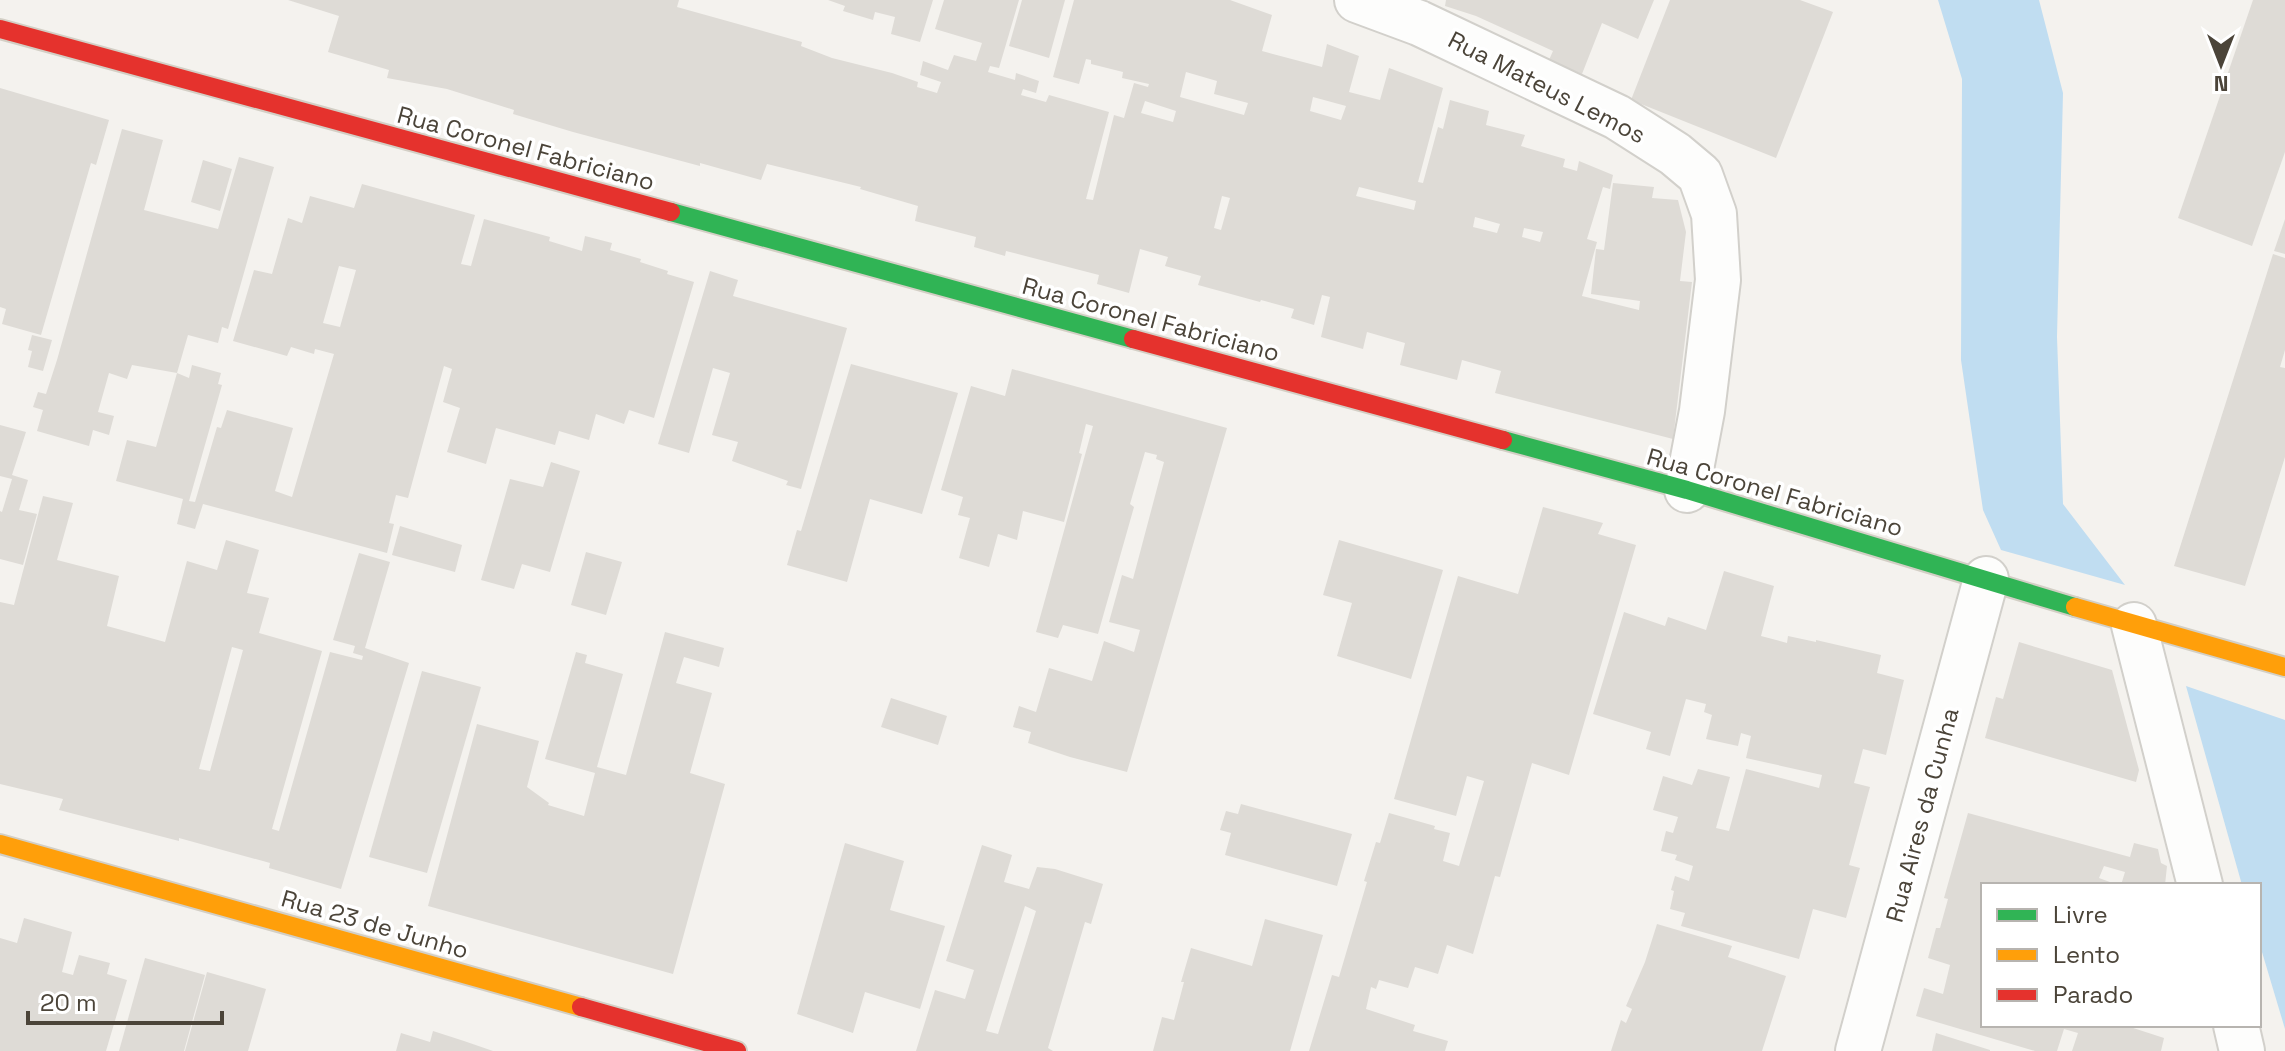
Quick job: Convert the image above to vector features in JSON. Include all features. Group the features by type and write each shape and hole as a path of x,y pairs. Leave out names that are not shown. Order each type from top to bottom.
{"street":[{"name":"Rua Mateus Lemos","path":"1357,0 1419,23 1617,117 1675,154 1700,175 1714,214 1718,280 1702,411 1687,490"},
{"name":"Rua Coronel Fabriciano","path":"0,29 1687,490 2134,625 2285,667"},
{"name":"Rua Aires da Cunha","path":"1858,1051 1986,579"},
{"path":"2134,625 2199,883"},
{"name":"Rua 23 de Junho","path":"0,844 737,1051"},
{"path":"2236,1027 2242,1051"}],"water":[{"path":"1938,0 2039,0 2063,93 2057,337 2063,504 2125,585 2001,550 1983,510 1961,360 1962,79"},
{"path":"2186,686 2285,720 2285,1029 2261,949 2261,883 2241,883"}],"building":[{"path":"288,0 679,0 677,7 802,42 801,46 832,58 892,73 918,82 917,87 937,93 941,82 920,75 923,61 948,70 954,55 976,61 982,43 935,29 944,0 1019,0 999,68 990,66 988,72 1015,80 1016,73 1039,81 1036,93 1023,89 1021,95 1046,102 1049,95 1109,112 1086,199 1093,200 1114,115 1124,118 1134,83 1148,87 1149,84 1122,78 1123,72 1091,64 1091,60 1086,59 1079,84 1053,77 1074,0 1230,0 1272,15 1262,51 1322,67 1327,44 1359,56 1349,92 1380,100 1389,68 1443,88 1418,182 1423,183 1438,127 1443,129 1450,100 1489,111 1486,125 1525,135 1521,146 1565,159 1563,167 1577,171 1579,161 1613,175 1610,189 1603,187 1587,239 1597,242 1582,296 1639,310 1640,301 1591,294 1596,249 1604,250 1613,183 1654,187 1652,198 1678,200 1686,232 1680,281 1692,282 1673,439 1495,393 1501,371 1462,360 1457,380 1400,365 1405,343 1367,332 1363,349 1321,337 1330,297 1322,295 1314,325 1291,318 1294,309 1198,285 1201,276 1165,266 1168,257 1140,249 1129,293 1097,284 1099,275 1006,251 1005,256 974,247 976,237 915,221 918,206 861,187 767,164 761,180 700,163 700,166 513,114 514,110 447,89 387,78 389,70 328,52 339,16","holes":["1186,72 1217,81 1214,94 1248,103 1244,115 1180,97","1313,97 1346,106 1341,120 1310,111","1145,101 1176,111 1173,122 1141,113","1359,187 1416,201 1414,210 1356,196","1222,196 1230,198 1221,230 1214,228","1475,217 1500,224 1497,233 1473,227","1524,228 1543,232 1540,242 1522,237"]},
{"path":"828,0 933,0 920,42 891,34 895,17 875,12 873,20 843,11 845,6"},
{"path":"1022,0 1065,0 1049,58 1009,46"},
{"path":"1446,0 1654,0 1638,39 1602,23 1582,74 1549,60 1553,51 1476,16 1445,6"},
{"path":"1670,0 1800,0 1833,12 1776,158 1631,100"},
{"path":"2253,0 2285,0 2285,152 2252,246 2178,218"},
{"path":"0,88 109,120 96,165 91,163 41,335 2,324 6,309 0,307"},
{"path":"122,129 163,140 144,210 218,229 239,157 274,167 228,329 222,327 218,343 188,335 177,373 132,365 127,379 109,373 98,412 114,416 109,435 93,430 89,446 37,431 43,410 33,407 38,392 46,394"},
{"path":"203,160 232,169 220,211 191,202"},
{"path":"362,184 475,215 461,264 471,266 484,219 550,237 549,241 582,251 585,236 612,243 610,250 641,259 640,262 668,271 667,274 694,282 654,418 629,410 624,424 596,414 589,440 559,431 555,445 496,428 486,464 447,452 460,408 443,402 452,369 444,366 408,498 396,495 389,523 394,524 387,553 203,504 195,529 177,524 183,499 116,481 127,440 156,447 177,373 189,378 192,365 221,373 218,384 222,385 189,501 195,502 217,427 221,428 227,410 293,428 275,491 292,497 334,354 315,349 314,354 291,347 287,356 233,341 254,270 272,274 288,218 302,223 310,196 354,208","holes":["339,266 356,270 340,327 323,323"]},
{"path":"2285,219 2285,254 2274,251"},
{"path":"2273,254 2285,258 2285,350 2280,367 2285,368 2285,457 2245,586 2174,566"},
{"path":"710,271 738,280 733,296 847,328 801,489 786,485 788,481 732,461 738,442 712,435 730,373 713,368 689,453 658,444"},
{"path":"32,335 52,340 43,371 28,367"},
{"path":"851,364 958,393 922,514 870,499 847,582 787,565 797,530 801,531"},
{"path":"1012,369 1227,428 1127,772 1028,743 1031,732 1013,727 1019,706 1036,712 1049,668 1092,681 1104,641 1134,652 1140,630 1109,622 1122,575 1133,579 1164,462 1156,459 1157,455 1145,452 1130,504 1134,507 1098,634 1063,625 1058,638 1036,632 1093,426 1086,424 1079,453 1082,454 1064,522 1023,511 1017,540 998,534 989,567 959,558 970,518 958,515 963,497 941,490 971,386 1005,396"},
{"path":"0,425 26,432 12,475 28,480 19,510 37,514 23,565 0,559 0,511 12,479 0,476"},
{"path":"551,462 580,471 550,572 522,564 514,589 481,580 510,479 543,487"},
{"path":"43,496 73,503 57,560 119,576 107,626 165,642 187,561 217,570 226,540 259,550 247,593 269,598 259,633 322,651 272,829 279,831 330,652 362,660 363,656 353,653 355,646 333,640 359,553 390,562 365,648 409,663 341,889 269,868 270,863 59,810 63,799 0,784 0,602 14,605","holes":["232,647 243,650 210,771 199,769"]},
{"path":"1543,507 1603,523 1598,534 1636,545 1569,775 1532,763 1500,877 1495,876 1473,954 1447,945 1438,974 1415,967 1408,988 1379,980 1376,989 1371,987 1366,1009 1415,1025 1413,1031 1448,1041 1445,1051 1309,1051 1332,975 1339,977 1367,882 1364,881 1389,813 1450,833 1443,861 1459,866 1484,781 1467,776 1456,816 1394,799 1458,576 1518,594"},
{"path":"400,526 462,545 455,572 392,555"},
{"path":"1339,540 1443,570 1411,679 1337,656 1352,603 1323,595"},
{"path":"586,552 622,562 606,615 571,605"},
{"path":"1724,571 1774,586 1761,636 1787,643 1788,636 1816,640 1881,655 1877,673 1904,680 1886,755 1863,749 1854,783 1870,787 1849,865 1860,868 1846,918 1813,909 1799,959 1681,926 1685,913 1670,909 1674,891 1671,890 1675,876 1689,881 1693,866 1675,860 1677,855 1661,851 1666,831 1673,833 1678,817 1653,810 1663,776 1692,785 1698,769 1730,777 1716,828 1729,831 1746,769 1819,788 1822,775 1746,758 1751,736 1741,733 1738,746 1706,739 1712,715 1704,712 1706,704 1686,699 1670,756 1646,749 1651,732 1593,714 1624,612 1665,626 1668,617 1706,630"},
{"path":"665,632 724,648 719,667 684,657 676,683 712,693 690,773 725,784 673,974 428,906 477,724 539,741 527,787 548,805 584,816 595,773 545,759 576,652 587,655 585,663 623,674 597,767 626,775"},
{"path":"2019,642 2112,670 2139,770 2136,782 1985,738 1996,697 2003,699"},
{"path":"422,671 481,687 427,873 369,857"},
{"path":"891,698 947,716 938,745 881,727"},
{"path":"1241,804 1352,834 1337,886 1225,855 1231,833 1220,830 1226,811 1238,814"},
{"path":"1968,813 2130,857 2134,843 2158,849 2161,863 2167,866 2165,883 2122,883 2125,872 2104,866 2099,878 2113,883 1981,883 1981,1027 2130,1027 2164,1038 2161,1051 2072,1051 2078,1033 2064,1029 2057,1051 2035,1051 1916,1016 1924,988 1943,994 1950,965 1928,958 1948,899 1944,898"},
{"path":"845,843 904,861 890,910 945,926 920,1009 865,992 853,1033 797,1014"},
{"path":"982,845 1012,855 1004,882 1029,889 1037,867 1055,869 1103,884 1091,924 1085,922 1048,1048 1053,1051 916,1051 935,990 965,999 974,970 946,961","holes":["1025,906 1036,911 998,1034 986,1031"]},
{"path":"24,918 72,932 62,972 73,975 79,955 110,963 107,974 127,980 106,1051 0,1051 0,938 17,943"},
{"path":"1265,919 1323,935 1290,1051 1153,1051 1162,1017 1174,1020 1191,948 1252,966"},
{"path":"1657,924 1732,946 1728,957 1786,976 1762,1051 1611,1051 1621,1020 1626,1023 1632,1009 1626,1006"},
{"path":"145,958 205,975 184,1051 119,1051"},
{"path":"207,972 266,989 248,1051 185,1051"},
{"path":"433,1031 493,1051 396,1051 401,1033 430,1042"},
{"path":"1936,1033 1990,1050 1990,1051 1932,1051"}],"traffic: fast":[{"path":"671,212 1133,339"},
{"path":"1503,440 1687,490 2075,607"}],"traffic: slow":[{"path":"2075,607 2285,667"},
{"path":"0,844 581,1007"}],"traffic: jam":[{"path":"0,29 671,212"},
{"path":"1133,339 1503,440"},
{"path":"581,1007 737,1051"}]}
